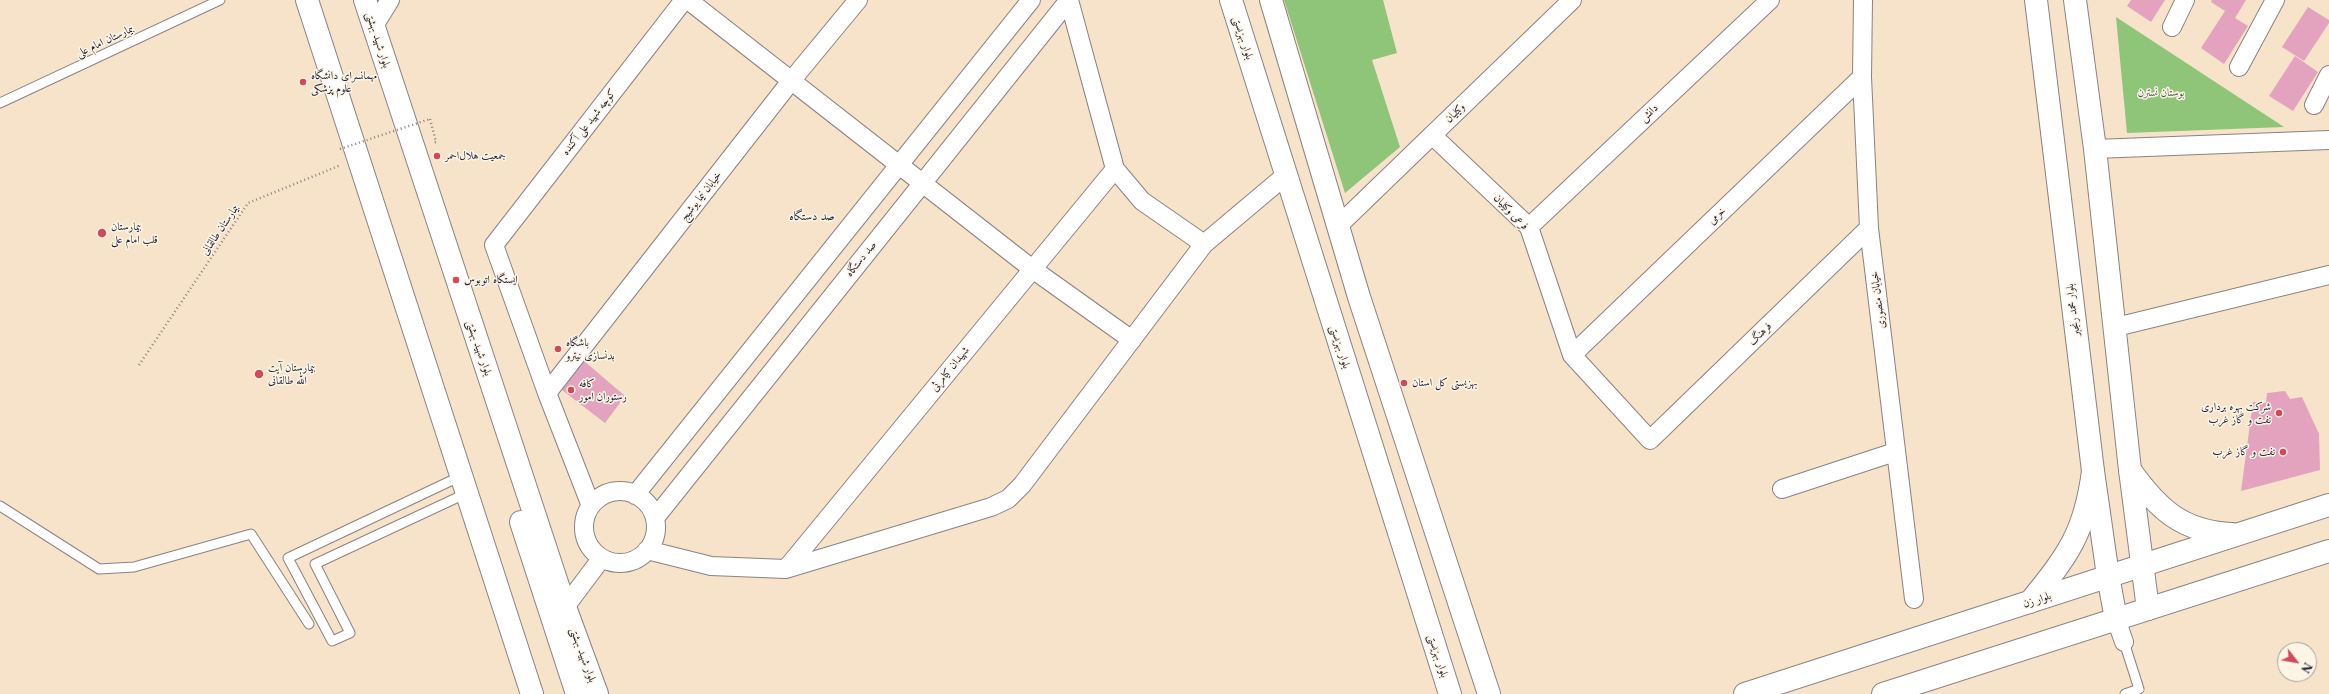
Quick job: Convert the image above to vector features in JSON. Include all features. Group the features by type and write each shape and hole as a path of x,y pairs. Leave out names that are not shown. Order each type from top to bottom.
{"main road":[{"path":"307,0 349,154 429,376 532,694"},
{"name":"بلوار شهید بهشتی","path":"365,0 482,359 565,607 597,694"},
{"name":"بلوار بهزیستی","path":"1231,0 1450,694"},
{"path":"1271,0 1359,296 1489,694"},
{"name":"بلوار محمد رنجبر","path":"2036,0 2092,471 2116,619"},
{"path":"2075,0 2095,149 2116,327 2141,566 2148,608"},
{"path":"1327,304 1359,296"},
{"path":"482,359 480,398 577,694"},
{"path":"429,376 450,407 543,694"},
{"path":"2130,470 2154,502 2175,518 2205,531 2242,534"},
{"path":"2030,602 2054,572 2078,535 2085,515 2092,471"},
{"name":"بلوار زن","path":"1746,694 2329,505"},
{"path":"1883,694 2329,551"}],"street":[{"path":"374,26 390,0"},
{"name":"کوچه شهید علی آکنده","path":"547,393 494,245 684,0"},
{"path":"688,0 1031,268 1132,340"},
{"name":"خیابان نیما یوشیج","path":"547,393 791,81 858,0"},
{"path":"635,495 1031,0"},
{"path":"1069,0 1115,169 1142,201 1204,244"},
{"name":"صد دستگاه","path":"655,518 922,182 1069,0"},
{"name":"وکیلیان","path":"1338,226 1572,0"},
{"name":"دانش","path":"1529,227 1770,0"},
{"name":"خیابان منصوری","path":"1863,0 1862,77 1869,228 1914,599"},
{"path":"2172,27 2185,0"},
{"path":"2239,67 2275,0"},
{"path":"2314,105 2329,75"},
{"name":"خرمی","path":"1572,355 1862,77"},
{"name":"فرعی وکیلیان","path":"1432,135 1529,227 1572,355"},
{"path":"2095,149 2329,140"},
{"name":"شهیدان کیامرثی","path":"786,569 1031,268 1115,169"},
{"path":"648,550 711,566 786,569 992,507 1008,499 1022,485 1204,244 1286,175"},
{"name":"فرهنگ","path":"1572,355 1650,440 1869,228"},
{"path":"2116,327 2329,275"},
{"path":"547,393 590,506"},
{"path":"1782,488 1895,452"},
{"path":"624,491 635,495 644,500 655,518 656,529 648,550 638,558 626,563 613,563 601,559 590,549 584,535 584,520 590,506 600,497 611,492 624,491"},
{"path":"565,607 601,559"},
{"path":"2116,619 2124,642"}],"lane":[{"name":"بیمارستان امام علی","path":"0,103 220,0"},
{"path":"464,484 315,564 350,633 332,641 288,558 464,484"},
{"path":"0,506 99,569 134,567 251,534 309,624"},
{"path":"2124,642 2139,689 2125,694"}],"path":[{"name":"بیمارستان طالقانی","path":"139,365 248,203 349,154 430,119 436,142"}],"green space":[{"path":"1284,0 1383,0 1397,53 1372,60 1400,147 1345,193"},
{"name":"بوستان نسترن","path":"2116,17 2284,127 2127,133"}],"building":[{"path":"2131,0 2165,0 2151,22 2127,6"},
{"path":"2212,0 2246,0 2235,18 2248,26 2224,64 2201,48 2225,11 2211,2"},
{"path":"2308,7 2329,20 2329,23 2304,61 2282,47"},
{"path":"2295,56 2318,72 2293,111 2269,96"},
{"path":"584,361 625,396 605,423 562,390"},
{"name":"نفت و گاز غرب","path":"2285,391 2290,399 2302,397 2319,434 2320,470 2241,491 2253,402 2266,403 2267,393"}],"place":[{"name":"مهمانسرای دانشگاه علوم پزشکی","path":"303,82"},
{"name":"جمعیت هلال‌احمر","path":"437,156"},
{"name":"بیمارستان قلب امام علی","path":"102,233"},
{"name":"ایستگاه اتوبوس","path":"456,280"},
{"name":"باشگاه بدنسازی نیترو","path":"558,349"},
{"name":"بیمارستان آیت الله طالقانی","path":"259,374"},
{"name":"بهزیستی کل استان","path":"1404,383"},
{"name":"کافه رستوران امور","path":"571,390"},
{"name":"شرکت بهره برداری نفت و گاز غرب","path":"2279,413"},
{"name":"نفت و گاز غرب","path":"2283,452"}],"district":[{"name":"صد دستگاه","path":"812,217"}]}
